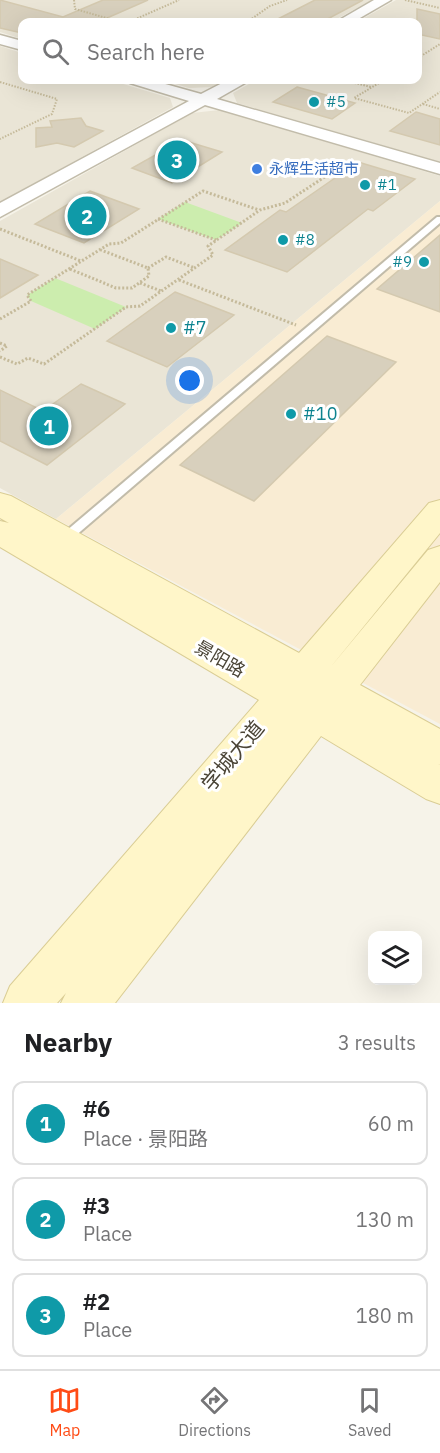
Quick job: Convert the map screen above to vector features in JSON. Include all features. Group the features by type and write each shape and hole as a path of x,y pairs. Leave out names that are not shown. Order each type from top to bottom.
{"main road":[{"name":"景阳路","path":"0,504 63,540 310,693 440,786"},
{"name":"学城大道","path":"85,1003 440,511"},
{"name":"景阳路","path":"0,532 310,693 440,748"},
{"name":"学城大道","path":"27,1003 310,693 440,558"}],"street":[{"path":"350,18 384,0"},
{"path":"0,39 18,45"},
{"path":"150,84 440,169"},
{"path":"0,211 231,84"}],"lane":[{"path":"63,540 440,219"}],"path":[{"path":"74,0 75,9 106,18"},
{"path":"138,18 179,0"},
{"path":"253,18 270,6 287,0"},
{"path":"405,0 440,8"},
{"path":"422,55 440,44"},
{"path":"422,52 426,53"},
{"path":"0,82 57,99 52,114 0,139"},
{"path":"360,84 372,87"},
{"path":"377,84 354,98 409,113 440,92"},
{"path":"422,104 440,109"},
{"path":"0,357 17,364 28,358 44,364 126,307 140,306 179,280 213,255 208,246 260,210 285,203 358,155"},
{"path":"0,319 31,301 27,295 109,244 121,243 203,191 260,210"},
{"path":"158,219 216,240"},
{"path":"0,229 81,262"},
{"path":"100,250 148,268"},
{"path":"148,268 166,257 195,268"},
{"path":"70,269 116,288 132,288 149,276 148,268"},
{"path":"179,280 310,330"},
{"path":"140,282 162,291"},
{"path":"0,343 7,346 0,351"}],"shaded area":[{"path":"0,0 372,0 338,18 18,18 18,38 0,32"},
{"path":"396,0 440,0 440,162 237,103 233,93 249,84 422,84 422,18 364,18"},
{"path":"0,46 18,52 18,84 123,84 170,98 173,107 0,202"},
{"path":"176,84 220,84 214,87 189,88"},
{"path":"220,110 440,176 440,201 56,519 0,488 0,221 192,113"},
{"path":"440,201 440,724 56,519"}],"green space":[{"path":"185,202 242,223 216,240 158,219"},
{"path":"55,278 126,307 95,329 31,301 27,295"}],"building":[{"path":"0,0 63,17 103,0 148,0 107,18 18,18 18,32 0,28"},
{"path":"315,0 363,0 329,18 280,18"},
{"path":"417,9 440,14 440,39 422,35 422,18 417,18"},
{"name":"#5","path":"297,87 355,103 332,119 273,102"},
{"path":"416,112 440,119 440,145 390,131"},
{"path":"81,118 86,126 103,131 74,147 57,143 36,147 36,128 52,127 50,121"},
{"path":"182,140 222,152 172,183 132,168"},
{"path":"358,162 415,179 373,211 368,209 287,272 225,250 280,210 286,212"},
{"path":"90,191 139,209 84,243 35,224"},
{"name":"#9","path":"440,235 440,312 377,289"},
{"path":"0,259 38,275 0,298"},
{"name":"#7","path":"175,292 234,315 167,367 107,341"},
{"name":"#10","path":"327,336 396,362 254,501 180,465"},
{"path":"81,384 125,404 47,465 0,441 0,390 43,411"}],"place":[{"name":"#5","path":"314,102"},
{"name":"#2","path":"177,160"},
{"name":"永辉生活超市","path":"257,169"},
{"name":"#1","path":"365,185"},
{"name":"#3","path":"87,216"},
{"name":"#8","path":"283,240"},
{"name":"#9","path":"424,262"},
{"name":"#7","path":"171,328"},
{"name":"#10","path":"291,414"},
{"name":"#6","path":"49,426"}]}
